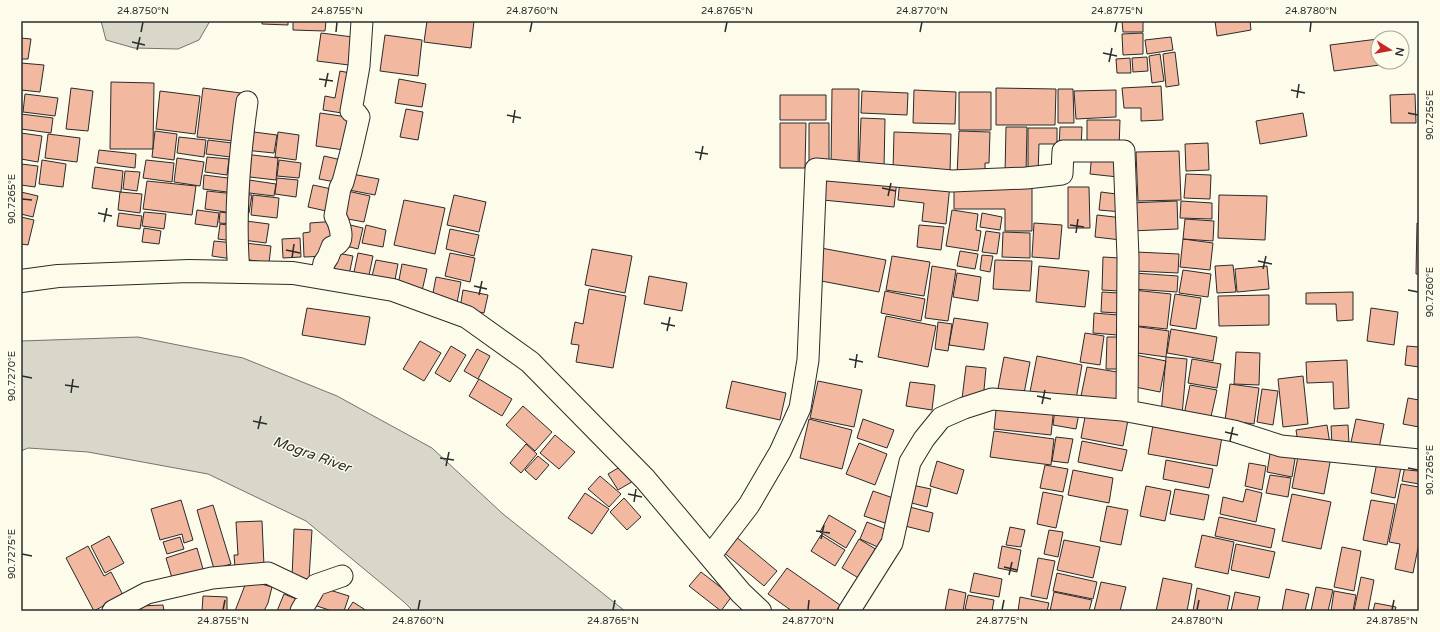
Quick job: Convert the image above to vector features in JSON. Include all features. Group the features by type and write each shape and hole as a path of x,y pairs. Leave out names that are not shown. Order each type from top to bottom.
{"street":[{"path":"321,277 324,263 332,247 340,242 338,221 335,216 340,188 343,182 359,117 356,113 351,111 358,66 362,21"},
{"path":"239,272 236,239 240,149 247,102"},
{"path":"710,556 748,505 780,452 800,408 808,360 816,169 952,181 1026,178 1062,174 1063,151 1124,150 1128,258 1127,411"},
{"path":"21,281 66,276 189,271 293,272 393,290 467,317 530,362 645,479 741,593 760,611"},
{"path":"849,611 892,543 910,462 924,439 941,418 964,408 992,399 1127,411 1234,430 1281,446 1419,460"},
{"path":"113,611 147,593 212,578 268,573 310,593"},
{"path":"301,611 310,593 316,586 342,576"}],"water":[{"path":"101,21 210,21 199,40 178,49 134,48 106,40"},
{"name":"Mogra River","path":"138,337 243,358 337,396 432,448 503,514 625,611 413,611 306,521 208,474 88,452 28,448 21,451 21,341"}],"building":[{"path":"262,21 288,21 288,25 262,24"},
{"path":"293,21 326,21 325,31 293,30"},
{"path":"427,21 474,21 471,48 424,42"},
{"path":"1122,21 1143,21 1143,32 1123,32"},
{"path":"1215,21 1250,21 1251,30 1217,36"},
{"path":"321,33 361,38 357,66 317,61"},
{"path":"1143,33 1143,54 1123,55 1122,34"},
{"path":"385,35 422,40 418,76 380,71"},
{"path":"1171,37 1173,50 1147,54 1145,40"},
{"path":"21,38 31,39 28,59 21,59"},
{"path":"1370,40 1370,66 1334,71 1330,45"},
{"path":"1175,52 1179,85 1166,87 1163,54"},
{"path":"1160,54 1164,81 1152,83 1149,56"},
{"path":"1147,57 1148,71 1133,72 1132,58"},
{"path":"1130,58 1131,73 1117,73 1116,59"},
{"path":"21,63 44,65 40,92 21,90"},
{"path":"340,71 355,74 348,114 323,110 325,96 335,98"},
{"path":"399,79 426,84 422,107 395,103"},
{"path":"111,82 154,83 153,149 110,149"},
{"path":"1161,86 1163,120 1141,121 1141,108 1124,108 1122,88"},
{"path":"71,88 93,91 88,131 66,129"},
{"path":"203,88 241,93 234,141 197,137"},
{"path":"996,88 1056,89 1055,125 996,125"},
{"path":"832,89 859,89 858,168 831,168"},
{"path":"1058,89 1073,89 1074,123 1058,123"},
{"path":"914,90 956,92 955,124 913,123"},
{"path":"1116,90 1116,117 1076,119 1074,91"},
{"path":"160,91 200,96 195,134 156,129"},
{"path":"862,91 908,93 907,115 861,113"},
{"path":"959,92 991,92 991,130 959,130"},
{"path":"25,94 58,98 55,116 23,112"},
{"path":"1415,94 1416,123 1391,123 1390,95"},
{"path":"780,95 826,95 826,120 780,120"},
{"path":"406,109 423,112 418,140 400,137"},
{"path":"320,113 355,118 351,151 316,146"},
{"path":"1303,113 1307,136 1260,144 1256,121"},
{"path":"21,114 53,118 51,133 21,129"},
{"path":"861,118 885,119 884,169 859,168"},
{"path":"1087,120 1120,120 1119,148 1087,148"},
{"path":"780,123 806,123 805,168 780,168"},
{"path":"809,123 829,123 829,165 809,165"},
{"path":"1006,127 1027,127 1026,175 1005,174"},
{"path":"1060,127 1082,127 1081,149 1059,148"},
{"path":"1028,128 1057,128 1057,144 1039,144 1038,174 1028,174"},
{"path":"155,131 177,134 174,160 152,157"},
{"path":"246,131 277,135 274,153 244,150"},
{"path":"959,131 990,132 989,163 985,163 985,176 957,175"},
{"path":"278,132 299,135 296,160 275,157"},
{"path":"894,132 951,134 950,173 893,171"},
{"path":"21,133 42,136 38,162 21,159"},
{"path":"48,134 80,138 77,162 45,158"},
{"path":"179,137 206,140 204,157 177,153"},
{"path":"208,140 232,143 230,157 206,154"},
{"path":"1208,143 1209,170 1186,171 1185,144"},
{"path":"99,150 136,154 135,168 97,163"},
{"path":"1179,151 1181,200 1138,201 1136,152"},
{"path":"1092,153 1120,156 1118,177 1090,174"},
{"path":"244,154 278,158 276,180 241,176"},
{"path":"324,156 346,161 341,183 319,179"},
{"path":"207,157 229,159 227,175 205,172"},
{"path":"177,158 204,162 200,186 174,182"},
{"path":"42,160 66,164 63,187 39,184"},
{"path":"146,160 174,163 172,182 143,178"},
{"path":"279,160 301,163 299,178 277,176"},
{"path":"21,164 38,166 35,187 21,185"},
{"path":"95,167 123,171 121,192 92,188"},
{"path":"125,171 140,172 137,191 123,189"},
{"path":"825,173 897,180 894,207 823,200"},
{"path":"352,174 379,179 375,195 349,190"},
{"path":"1186,174 1211,175 1210,199 1184,198"},
{"path":"204,175 236,179 235,193 203,189"},
{"path":"277,178 298,180 296,197 275,194"},
{"path":"242,179 276,184 274,196 241,192"},
{"path":"900,179 950,185 946,224 922,221 924,203 898,200"},
{"path":"147,181 196,186 192,215 143,209"},
{"path":"954,183 1032,183 1032,231 1005,231 1005,209 954,209"},
{"path":"313,185 336,190 331,212 308,207"},
{"path":"1068,187 1089,187 1090,228 1068,228"},
{"path":"343,190 370,196 364,222 337,217"},
{"path":"207,191 235,194 233,213 205,209"},
{"path":"21,192 38,196 33,217 21,214"},
{"path":"120,192 142,194 140,213 118,210"},
{"path":"1101,192 1124,195 1122,212 1099,210"},
{"path":"241,194 252,195 249,213 239,211"},
{"path":"253,195 279,198 277,218 251,215"},
{"path":"454,195 486,202 479,232 447,225"},
{"path":"1219,195 1267,196 1265,240 1218,238"},
{"path":"404,200 445,208 435,254 394,245"},
{"path":"1177,201 1178,229 1130,231 1129,203"},
{"path":"1181,201 1212,203 1212,219 1180,218"},
{"path":"197,210 219,213 217,227 195,224"},
{"path":"952,210 978,214 976,230 981,231 978,251 946,246"},
{"path":"144,212 166,214 164,229 142,226"},
{"path":"220,212 235,214 233,224 219,223"},
{"path":"119,213 142,216 140,229 117,226"},
{"path":"982,213 1002,217 1000,230 980,227"},
{"path":"1097,215 1123,218 1121,240 1095,237"},
{"path":"21,217 34,220 28,245 21,244"},
{"path":"1185,219 1214,221 1213,241 1183,239"},
{"path":"246,221 269,224 266,243 243,240"},
{"path":"337,221 338,242 328,256 304,257 303,233 310,232 310,223"},
{"path":"1034,223 1062,225 1059,259 1032,257"},
{"path":"1417,223 1419,223 1419,274 1416,274"},
{"path":"220,224 235,226 233,241 218,239"},
{"path":"346,224 363,228 358,249 342,245"},
{"path":"366,225 386,230 383,247 362,243"},
{"path":"919,225 944,227 941,250 917,247"},
{"path":"144,228 161,231 159,244 142,242"},
{"path":"450,229 479,235 474,256 446,249"},
{"path":"986,231 1000,233 997,254 982,252"},
{"path":"1003,232 1030,233 1030,258 1002,257"},
{"path":"300,238 301,257 283,258 282,239"},
{"path":"1183,239 1213,243 1210,270 1180,267"},
{"path":"214,241 234,243 232,259 212,256"},
{"path":"245,243 271,246 269,263 243,259"},
{"path":"821,248 886,260 879,292 816,280"},
{"path":"592,249 632,256 625,293 585,285"},
{"path":"960,251 978,254 975,269 957,266"},
{"path":"332,252 353,256 349,275 328,271"},
{"path":"1136,252 1179,254 1178,273 1135,271"},
{"path":"358,253 373,256 368,280 353,277"},
{"path":"450,253 475,258 470,282 445,276"},
{"path":"982,255 993,256 990,272 980,270"},
{"path":"892,256 930,262 924,296 886,290"},
{"path":"1103,257 1120,258 1119,291 1102,290"},
{"path":"376,260 398,264 394,285 371,280"},
{"path":"995,260 1032,261 1030,291 993,289"},
{"path":"402,264 427,269 422,291 398,285"},
{"path":"1233,265 1236,292 1217,293 1215,266"},
{"path":"932,266 956,270 948,321 925,318"},
{"path":"1039,266 1089,271 1085,307 1036,302"},
{"path":"1267,266 1269,289 1237,292 1235,269"},
{"path":"1183,270 1211,274 1208,297 1179,293"},
{"path":"957,273 981,277 978,301 953,297"},
{"path":"1134,273 1178,276 1177,292 1133,289"},
{"path":"649,276 687,283 682,311 644,304"},
{"path":"436,277 461,282 457,303 432,298"},
{"path":"589,289 626,296 613,368 576,362 579,345 571,344 575,322 583,324"},
{"path":"463,290 488,295 484,313 460,308"},
{"path":"1133,290 1171,294 1167,329 1129,325"},
{"path":"885,291 925,299 921,321 881,313"},
{"path":"1102,292 1119,293 1119,313 1101,312"},
{"path":"1353,292 1353,320 1337,321 1336,304 1306,304 1306,293"},
{"path":"1175,294 1201,298 1196,329 1170,325"},
{"path":"1269,295 1269,325 1219,326 1218,296"},
{"path":"307,308 370,317 365,345 302,335"},
{"path":"1371,308 1398,312 1394,345 1367,341"},
{"path":"1094,313 1118,315 1117,335 1093,333"},
{"path":"886,316 936,326 928,367 878,357"},
{"path":"954,318 988,323 984,350 949,345"},
{"path":"938,322 952,324 948,351 935,349"},
{"path":"1133,326 1169,331 1166,357 1130,352"},
{"path":"1171,329 1217,337 1213,361 1167,353"},
{"path":"1085,333 1104,336 1100,365 1080,362"},
{"path":"1107,337 1118,337 1118,369 1106,369"},
{"path":"420,341 441,353 424,381 403,369"},
{"path":"451,346 466,355 450,382 435,373"},
{"path":"1407,346 1419,347 1419,367 1405,365"},
{"path":"477,349 490,356 478,379 464,371"},
{"path":"1236,352 1260,353 1259,385 1234,384"},
{"path":"1136,355 1166,361 1160,392 1130,386"},
{"path":"1037,356 1082,365 1075,405 1029,397"},
{"path":"1004,357 1030,362 1023,399 997,394"},
{"path":"1166,357 1187,359 1182,415 1161,414"},
{"path":"1192,359 1221,364 1217,388 1188,383"},
{"path":"1347,360 1349,408 1334,409 1333,382 1307,383 1306,362"},
{"path":"966,366 986,368 983,401 962,399"},
{"path":"1087,367 1123,373 1117,407 1080,401"},
{"path":"1303,376 1308,424 1283,427 1278,379"},
{"path":"479,379 512,399 502,416 469,396"},
{"path":"732,381 786,393 780,420 726,408"},
{"path":"818,381 862,390 854,427 810,418"},
{"path":"910,382 935,385 932,410 906,406"},
{"path":"1230,384 1259,388 1254,424 1225,420"},
{"path":"1190,385 1217,390 1210,421 1184,415"},
{"path":"1262,389 1278,391 1273,425 1257,422"},
{"path":"1408,398 1419,400 1419,427 1403,424"},
{"path":"997,401 1054,407 1051,435 994,429"},
{"path":"523,406 552,432 535,451 506,425"},
{"path":"1055,409 1079,413 1076,429 1053,425"},
{"path":"1086,412 1128,420 1123,446 1081,438"},
{"path":"809,419 852,430 842,469 800,458"},
{"path":"863,419 894,430 887,448 857,438"},
{"path":"1154,419 1223,431 1217,466 1148,454"},
{"path":"1356,419 1384,424 1378,453 1350,447"},
{"path":"1327,425 1330,444 1299,449 1296,430"},
{"path":"1348,425 1349,444 1332,445 1331,426"},
{"path":"994,431 1054,439 1051,465 990,457"},
{"path":"555,435 575,452 559,469 540,453"},
{"path":"1056,437 1073,439 1068,463 1052,461"},
{"path":"1082,441 1127,450 1122,471 1078,462"},
{"path":"859,443 887,454 875,485 846,474"},
{"path":"526,444 537,454 521,473 510,463"},
{"path":"1271,448 1296,453 1292,477 1267,472"},
{"path":"1299,451 1331,457 1324,494 1292,488"},
{"path":"538,456 549,465 536,480 525,470"},
{"path":"1378,457 1402,462 1395,498 1371,493"},
{"path":"1166,460 1213,469 1209,488 1163,479"},
{"path":"937,461 964,470 957,494 930,486"},
{"path":"1406,461 1419,464 1419,484 1402,481"},
{"path":"1249,463 1266,466 1262,490 1245,486"},
{"path":"625,464 635,480 618,490 608,474"},
{"path":"1045,465 1068,469 1063,492 1040,488"},
{"path":"1073,470 1113,478 1109,503 1068,495"},
{"path":"1270,475 1291,478 1288,497 1266,493"},
{"path":"600,476 621,494 609,507 588,489"},
{"path":"1401,484 1419,487 1419,543 1413,573 1395,569 1400,544 1389,542"},
{"path":"912,485 931,489 927,507 908,502"},
{"path":"1146,486 1171,491 1165,521 1140,516"},
{"path":"1175,489 1209,495 1204,520 1170,514"},
{"path":"1246,489 1262,493 1256,522 1220,514 1223,497 1243,502"},
{"path":"873,491 899,500 891,525 864,516"},
{"path":"1043,492 1063,496 1056,528 1037,524"},
{"path":"585,493 609,509 592,534 568,518"},
{"path":"1292,494 1331,502 1321,549 1282,541"},
{"path":"624,498 641,517 627,530 610,512"},
{"path":"181,500 193,540 184,543 182,534 160,540 151,509"},
{"path":"1371,500 1395,504 1387,545 1363,540"},
{"path":"213,505 231,564 214,569 197,510"},
{"path":"902,505 933,513 929,532 897,524"},
{"path":"1107,506 1128,510 1121,545 1100,541"},
{"path":"829,515 856,531 846,548 820,532"},
{"path":"1219,517 1275,529 1271,548 1215,536"},
{"path":"262,521 264,566 235,567 234,555 238,555 236,522"},
{"path":"867,522 890,531 882,549 860,539"},
{"path":"1010,527 1025,530 1021,547 1006,545"},
{"path":"294,529 312,530 309,579 292,578"},
{"path":"1049,530 1063,532 1058,557 1044,554"},
{"path":"821,535 845,550 835,566 811,551"},
{"path":"1202,535 1234,542 1228,574 1195,567"},
{"path":"109,536 124,563 105,573 91,546"},
{"path":"735,536 777,571 764,586 722,551"},
{"path":"180,537 184,549 167,554 163,542"},
{"path":"859,539 882,553 865,582 842,568"},
{"path":"1064,540 1100,547 1093,578 1057,570"},
{"path":"1236,544 1275,552 1269,578 1231,570"},
{"path":"88,546 104,576 111,572 123,595 94,611 66,558"},
{"path":"1002,546 1021,550 1017,572 998,568"},
{"path":"1342,547 1361,551 1354,591 1334,587"},
{"path":"197,548 203,569 172,578 166,558"},
{"path":"1038,558 1055,561 1047,599 1031,596"},
{"path":"787,568 840,605 836,611 792,611 768,594"},
{"path":"701,572 732,596 721,611 689,586"},
{"path":"974,573 1002,579 999,597 970,592"},
{"path":"1057,573 1097,582 1093,599 1053,591"},
{"path":"1361,577 1374,580 1368,611 1354,611"},
{"path":"1163,578 1192,584 1187,611 1156,611"},
{"path":"247,580 272,587 268,603 264,611 235,611"},
{"path":"1101,582 1126,587 1120,611 1094,611"},
{"path":"320,587 349,596 344,611 332,611 314,605"},
{"path":"1316,587 1333,590 1328,611 1311,611"},
{"path":"1197,588 1230,596 1227,611 1193,611"},
{"path":"949,589 966,593 963,611 945,611"},
{"path":"1286,589 1309,594 1305,611 1282,611"},
{"path":"1334,591 1356,595 1353,611 1331,611"},
{"path":"1054,592 1092,600 1089,611 1050,611"},
{"path":"1235,592 1260,597 1257,611 1231,611"},
{"path":"284,594 301,601 296,611 277,611"},
{"path":"968,595 994,600 992,611 974,611 965,609"},
{"path":"203,596 227,597 227,611 202,611"},
{"path":"1020,597 1049,603 1047,611 1018,611"},
{"path":"353,602 367,611 347,611"},
{"path":"1375,603 1396,607 1395,611 1373,611"},
{"path":"163,605 164,611 141,611 140,606"}]}
